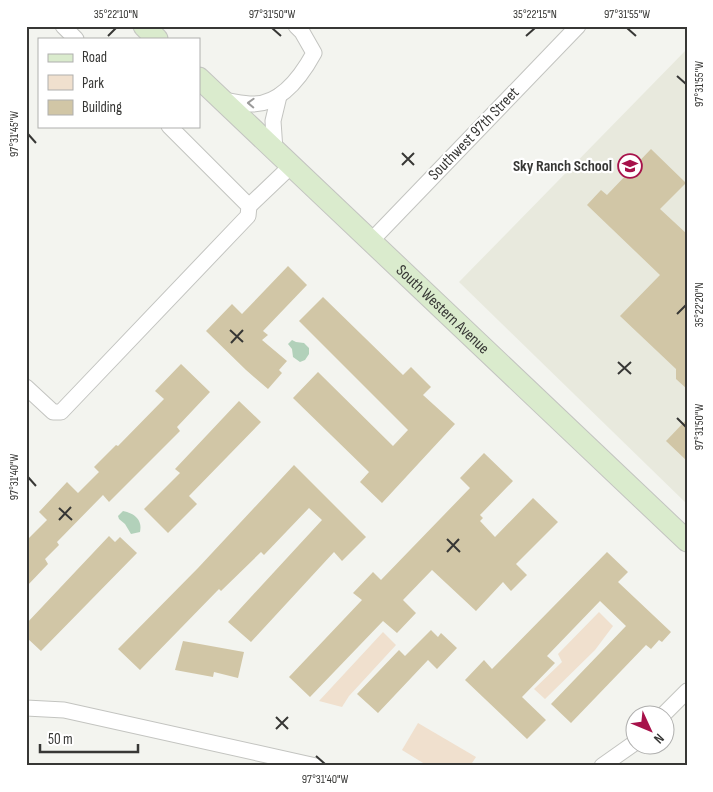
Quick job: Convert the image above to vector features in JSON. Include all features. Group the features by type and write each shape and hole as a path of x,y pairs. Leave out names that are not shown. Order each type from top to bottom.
{"main road":[{"name":"South Western Avenue","path":"200,79 687,541"}],"street":[{"path":"63,26 75,38"},
{"path":"222,100 254,104 279,96 304,72 314,53 302,32 296,26"},
{"name":"Southwest 97th Street","path":"371,241 578,26"},
{"path":"275,150 273,121 279,96"},
{"path":"171,128 249,206"},
{"path":"26,388 53,412 61,412 248,216 249,206 291,166"},
{"path":"674,704 687,691"},
{"path":"26,708 64,710 316,766"},
{"path":"602,766 626,749"}],"shaded area":[{"name":"Sky Ranch School","path":"687,49 687,504 459,282"},
{"path":"292,340 304,343 309,348 309,354 305,360 300,362 293,357 292,349 288,344"},
{"path":"123,511 131,513 137,518 141,528 140,532 131,534 125,524 119,519 118,516"}],"green space":[{"path":"599,612 613,626 595,650 545,699 534,689 562,662 558,654"},
{"path":"383,632 396,645 349,696 342,707 319,701"},
{"path":"418,723 476,757 470,766 428,766 402,750"}],"building":[{"path":"651,149 686,183 660,209 687,234 687,389 676,379 676,369 620,316 660,275 587,205 601,190 607,195"},
{"path":"288,266 307,285 263,331 268,335 262,340 287,361 279,370 282,373 268,389 206,331 232,304 242,314"},
{"path":"323,297 403,375 411,367 431,387 423,395 455,424 382,503 360,482 369,472 293,398 318,372 393,446 408,430 299,321"},
{"path":"181,364 210,392 177,427 180,431 109,502 103,495 57,542 59,545 45,559 48,564 26,587 26,541 47,520 39,512 67,482 78,493 99,472 94,467 116,445 118,446 164,399 155,391"},
{"path":"239,401 261,422 189,496 197,504 168,533 144,509 180,473 175,469"},
{"path":"687,419 687,461 666,441"},
{"path":"484,453 513,481 480,515 483,518 480,521 495,537 533,498 558,522 516,564 527,575 511,591 503,582 476,611 432,570 403,600 416,613 397,633 383,621 310,697 289,677 362,600 353,593 373,572 381,580 470,488 460,478"},
{"path":"294,465 366,537 342,561 334,552 251,642 228,622 322,520 309,508 264,555 261,552 221,591 219,589 140,670 118,649 198,568"},
{"path":"109,536 115,542 120,537 137,553 41,651 26,637 26,624"},
{"path":"607,552 628,572 618,582 671,632 662,642 659,640 651,649 646,645 571,723 551,704 626,626 600,601 547,656 555,663 522,697 546,720 527,739 465,680 484,660 492,669"},
{"path":"431,630 438,637 441,633 457,648 437,669 428,660 378,713 357,694 399,650 405,656"},
{"path":"183,641 244,652 238,678 214,672 213,677 175,670"}],"place":[{"name":"Sky Ranch School","path":"630,166"}]}
